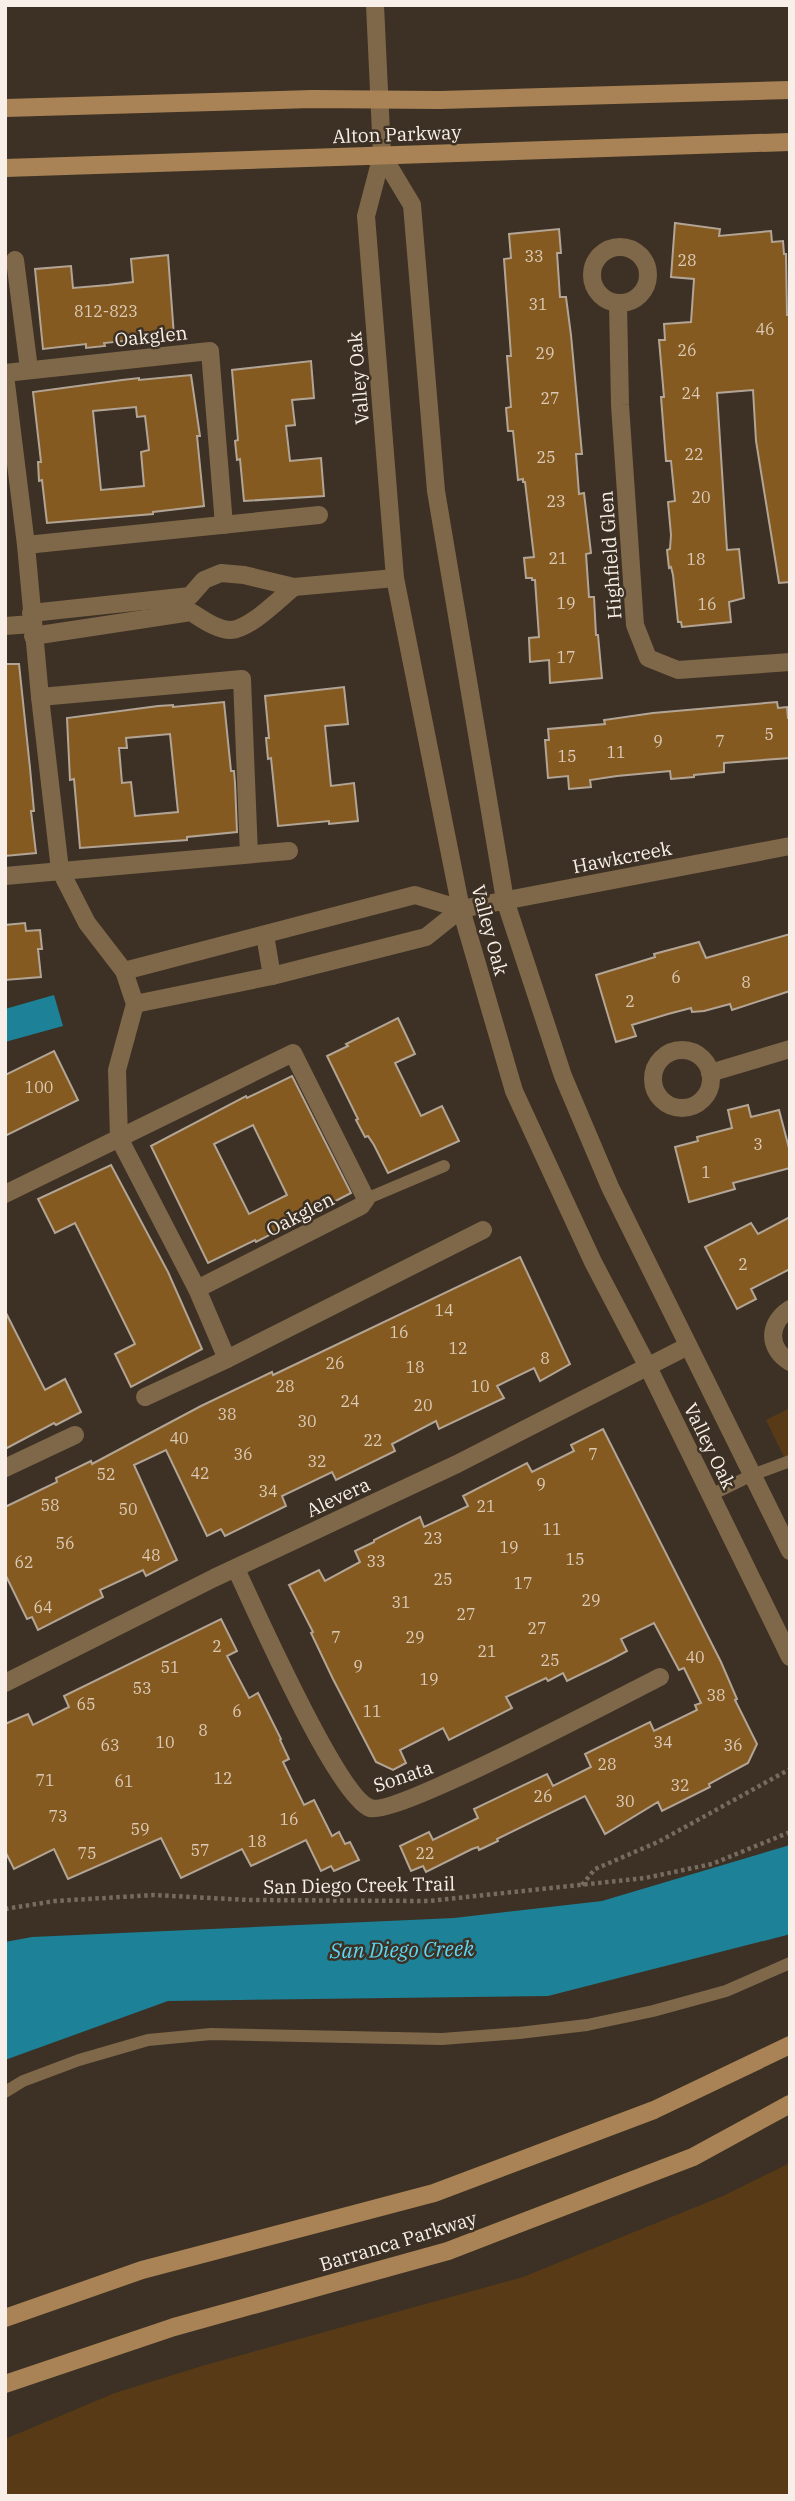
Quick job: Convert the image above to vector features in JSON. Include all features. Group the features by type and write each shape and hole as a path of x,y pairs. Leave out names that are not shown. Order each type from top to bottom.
{"main road":[{"name":"Alton Parkway","path":"5,108 216,101 440,100 790,90"},
{"name":"Alton Parkway","path":"5,168 790,142"},
{"name":"Barranca Parkway","path":"5,2318 142,2270 434,2193 654,2110 790,2045"},
{"name":"Barranca Parkway","path":"5,2384 174,2327 448,2251 693,2157 790,2104"}],"street":[{"name":"Valley Oak","path":"375,5 382,155 366,216 395,578 461,909 514,1091 593,1262 648,1367 790,1657"},
{"name":"Valley Oak","path":"382,155 412,205 436,491 505,900 563,1076 610,1187 790,1550"},
{"path":"15,260 29,369"},
{"name":"Highfield Glen","path":"618,303 620,405 635,625 648,658 678,670 790,662"},
{"name":"Oakglen","path":"135,1004 124,971 87,923 60,870 5,374 29,369 210,351 225,525"},
{"path":"26,545 319,514"},
{"path":"190,604 204,580 221,573 244,575 294,587 395,578"},
{"path":"190,604 208,623 230,630 246,625 294,587"},
{"path":"5,626 190,604"},
{"path":"40,697 242,679 249,854"},
{"name":"Hawkcreek","path":"461,909 790,846"},
{"path":"5,876 289,850"},
{"path":"124,971 415,895 461,909"},
{"path":"227,1359 197,1290 118,1138 117,1070 135,1004 272,976 426,937 461,909"},
{"path":"265,935 272,976"},
{"path":"710,1073 790,1049"},
{"path":"5,1194 293,1054 366,1199"},
{"name":"Oakglen","path":"197,1290 361,1206 366,1199"},
{"path":"145,1397 227,1359 483,1230"},
{"path":"790,1309 775,1322 772,1332 776,1350 790,1362"},
{"name":"Alevera","path":"5,1683 457,1464 688,1346"},
{"path":"5,1468 75,1435"},
{"name":"Sonata","path":"236,1569 331,1762 356,1798 371,1808 382,1809 445,1783 660,1677"}],"lane":[{"path":"366,1199 444,1166"},
{"path":"711,1495 752,1475 790,1461"},
{"path":"5,2092 23,2081 79,2060 148,2040 211,2034 442,2039 587,2025 726,1991 790,1963"}],"path":[{"path":"582,1885 595,1869 658,1842 790,1769"},
{"name":"San Diego Creek Trail","path":"5,1909 55,1900 154,1895 248,1900 429,1901 645,1878 712,1864 790,1832"}],"shaded area":[{"path":"790,1408 790,1469 766,1420"},
{"path":"790,2163 790,2496 5,2496 5,2439 115,2393 202,2366 523,2277 723,2196"}],"water":[{"path":"54,995 63,1026 5,1042 5,1009"},
{"name":"San Diego Creek","path":"790,1845 790,1933 787,1935 548,1996 168,2001 5,2060 5,1942 32,1937 454,1918 602,1901"}],"building":[{"path":"675,223 720,229 719,236 771,231 772,242 783,241 786,254 787,315 790,315 790,582 779,583 756,441 753,390 717,393 727,550 739,549 744,598 729,602 731,622 682,627 681,622 678,622 673,575 671,567 669,568 667,550 670,549 671,535 668,502 675,501 671,461 666,461 659,340 665,340 664,324 691,322 694,279 671,277"},
{"path":"559,229 561,253 557,253 560,297 566,297 571,335 582,454 576,454 579,494 584,493 591,553 586,554 589,597 594,597 602,678 550,683 549,660 530,662 529,638 539,637 535,580 526,578 524,558 534,557 525,482 523,479 518,480 513,431 508,431 506,408 511,407 507,356 511,356 504,259 511,258 509,234"},
{"path":"168,255 174,336 104,343 105,346 86,348 86,344 43,349 35,269 71,266 73,288 108,285 133,282 131,259"},
{"path":"311,361 314,398 292,400 295,425 286,426 290,461 321,458 324,496 244,501 240,459 237,460 235,441 238,440 232,370"},
{"path":"191,375 200,436 197,436 204,506 153,514 47,523 42,480 39,481 38,462 41,462 33,392","holes":["136,407 137,417 145,416 149,450 141,452 144,486 101,490 93,411"]},
{"path":"5,664 19,664 36,853 5,856"},
{"path":"344,687 348,724 325,726 331,786 354,783 358,821 278,826 271,758 268,759 265,696"},
{"path":"224,702 231,771 234,771 237,832 187,837 187,840 80,848 74,779 70,780 67,718 158,706","holes":["170,734 178,812 135,816 131,782 122,783 119,748 127,748 126,738"]},
{"path":"777,702 778,708 787,707 790,718 790,758 724,763 724,772 694,777 671,779 670,771 617,776 590,780 591,787 569,789 568,776 548,778 545,740 549,740 548,729 605,724 604,720 653,713"},
{"path":"25,923 26,931 40,930 42,949 38,949 41,977 5,980 5,925"},
{"path":"790,934 790,991 732,1010 730,1004 704,1011 692,1012 691,1008 668,1014 632,1025 636,1036 616,1042 596,975 655,957 654,954 699,942 706,958"},
{"path":"398,1018 415,1054 395,1063 421,1116 442,1106 459,1141 388,1173 374,1145 368,1136 365,1137 356,1120 358,1119 327,1056"},
{"path":"54,1051 78,1100 5,1136 5,1075"},
{"path":"292,1076 351,1193 256,1242 255,1240 208,1263 151,1146 246,1096 247,1098","holes":["253,1125 287,1195 249,1214 214,1144"]},
{"path":"748,1105 751,1117 779,1110 790,1152 790,1168 733,1183 735,1189 689,1202 675,1147 698,1141 697,1137 732,1128 728,1110"},
{"path":"111,1165 168,1272 202,1349 131,1387 115,1354 135,1344 75,1223 55,1233 38,1199"},
{"path":"790,1217 790,1269 751,1289 756,1299 737,1309 705,1247 751,1223 758,1234"},
{"path":"520,1257 570,1364 540,1381 534,1368 497,1386 504,1398 439,1429 436,1421 392,1444 395,1451 336,1480 332,1472 282,1496 286,1506 225,1536 221,1529 207,1536 166,1450 134,1465 177,1560 146,1576 143,1570 100,1590 103,1597 38,1630 32,1617 27,1619 5,1574 5,1507 57,1482 56,1478 91,1461 92,1464 201,1406 272,1372 273,1375"},
{"path":"5,1311 45,1390 65,1379 81,1412 5,1449"},
{"path":"603,1429 721,1662 737,1699 735,1700 757,1744 748,1763 709,1784 710,1787 662,1811 658,1802 605,1834 585,1796 479,1850 478,1847 472,1849 426,1872 423,1866 411,1871 400,1846 429,1832 433,1840 478,1818 474,1809 547,1774 553,1786 591,1767 585,1754 650,1722 654,1731 697,1710 695,1705 701,1703 684,1668 679,1670 654,1623 621,1639 627,1651 608,1661 567,1681 563,1673 506,1697 512,1708 449,1740 443,1728 400,1750 406,1763 393,1770 376,1762 289,1585 319,1570 325,1581 360,1562 355,1551 374,1540 420,1517 424,1527 468,1506 463,1496 527,1463 532,1472 574,1451 571,1445"},
{"path":"221,1619 237,1651 227,1656 249,1698 258,1693 281,1739 289,1759 283,1762 304,1805 314,1800 332,1836 339,1832 345,1844 350,1842 359,1860 334,1871 331,1866 321,1871 306,1840 251,1866 242,1849 181,1878 161,1838 68,1879 54,1849 14,1869 5,1851 5,1724 28,1714 33,1725 69,1707 64,1696"}]}
